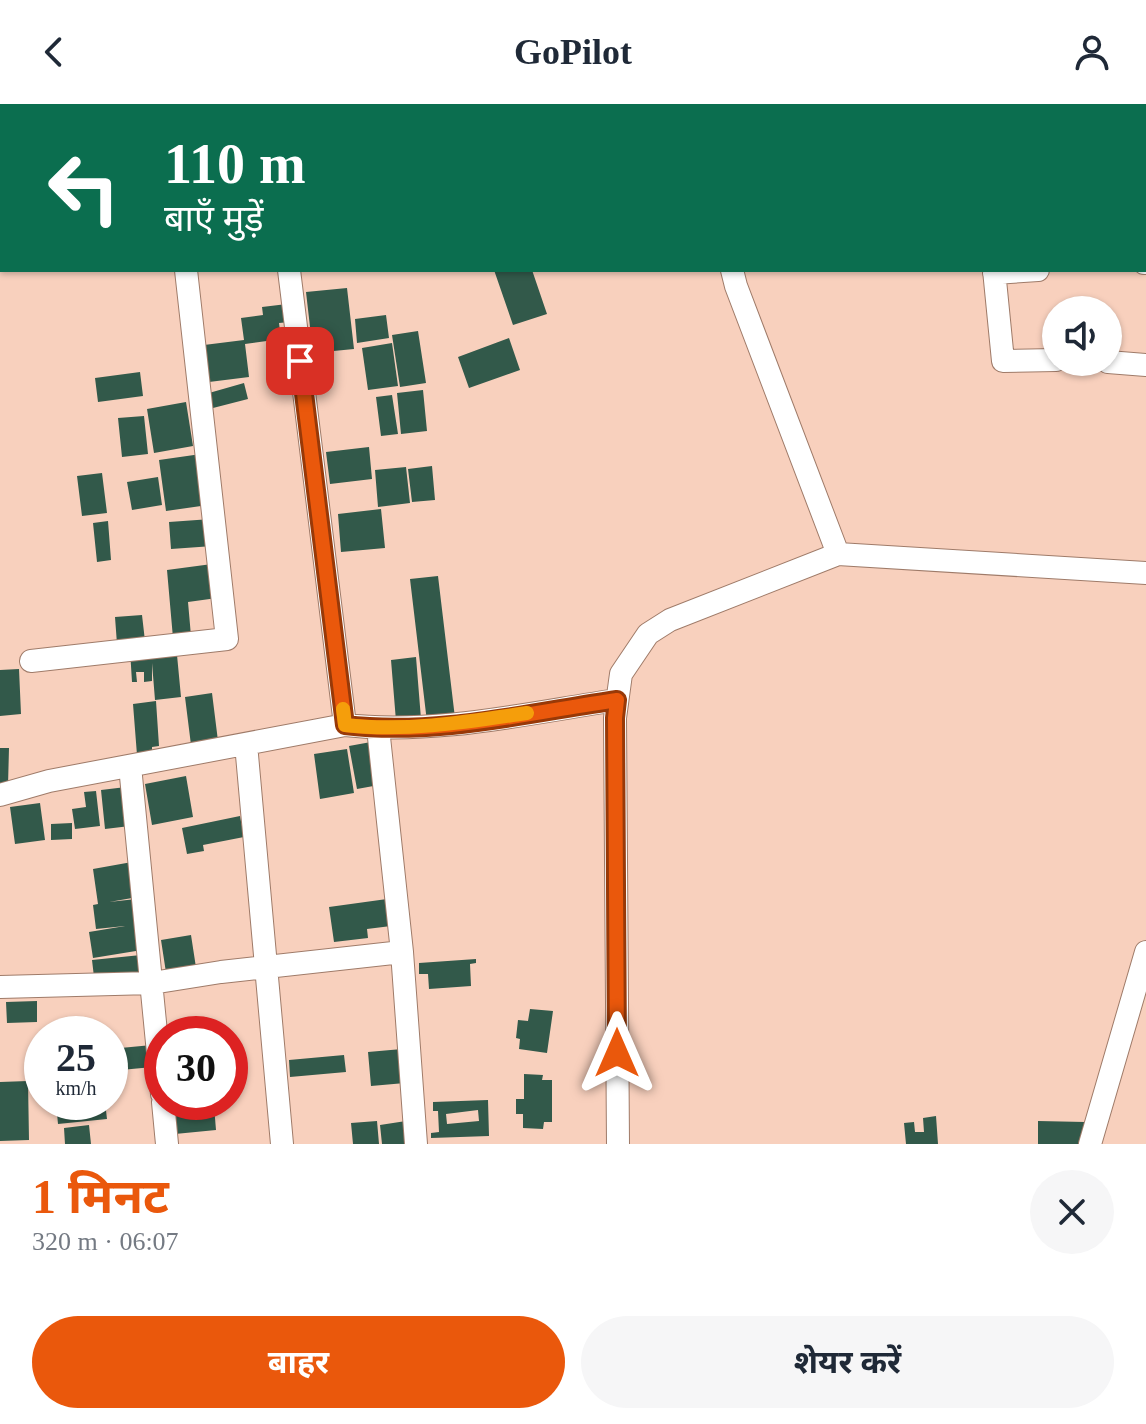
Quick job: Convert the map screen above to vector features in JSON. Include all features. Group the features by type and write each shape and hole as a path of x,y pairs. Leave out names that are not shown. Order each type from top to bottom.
{"street":[{"path":"31,661 227,639 186,272"},
{"path":"289,272 345,725"},
{"path":"732,272 838,554"},
{"path":"994,272 1003,361 1042,360"},
{"path":"1122,363 1146,365"},
{"path":"618,1144 615,733 621,674 648,634 670,620 838,554 1146,573"},
{"path":"0,795 49,781 345,725 378,728 450,725 617,700"},
{"path":"378,728 402,952 416,1144"},
{"path":"246,744 282,1144"},
{"path":"130,766 155,1016"},
{"path":"0,987 152,983 402,952"},
{"path":"1090,1144 1146,952"},
{"path":"165,1120 167,1144"}],"building":[{"path":"495,272 533,272 547,314 513,325"},
{"path":"347,288 354,349 313,353 306,292"},
{"path":"287,304 290,322 279,323 281,339 245,344 249,377 209,382 204,345 244,340 241,318 263,315 262,307"},
{"path":"386,315 389,338 357,343 355,319"},
{"path":"418,331 426,383 400,387 392,335"},
{"path":"509,338 520,370 469,388 458,357"},
{"path":"392,343 398,386 368,390 362,348"},
{"path":"140,372 143,396 98,402 95,378"},
{"path":"244,383 248,399 213,408 209,393"},
{"path":"423,390 427,431 401,434 397,393"},
{"path":"392,395 398,434 381,436 376,397"},
{"path":"186,402 193,446 154,453 147,409"},
{"path":"144,416 148,454 122,457 118,418"},
{"path":"369,447 372,479 330,484 326,452"},
{"path":"201,454 208,505 166,511 159,460"},
{"path":"432,466 435,500 412,502 408,469"},
{"path":"406,467 410,503 378,507 375,470"},
{"path":"102,473 107,513 82,516 77,476"},
{"path":"158,477 162,505 132,510 127,482"},
{"path":"381,509 385,548 341,552 338,514"},
{"path":"211,519 213,546 171,549 169,522"},
{"path":"108,521 111,560 97,562 93,523"},
{"path":"212,564 217,598 188,602 191,636 173,638 167,570"},
{"path":"438,576 455,718 427,722 410,579"},
{"path":"142,615 145,641 117,644 115,617"},
{"path":"130,650 177,655 181,697 155,700 152,663 152,681 144,682 144,672 136,672 137,682 132,682"},
{"path":"416,657 421,719 396,721 391,660"},
{"path":"19,669 21,714 0,716 0,670"},
{"path":"212,693 218,741 191,745 185,697"},
{"path":"156,701 159,746 152,747 152,753 137,755 133,704"},
{"path":"371,742 379,785 357,789 349,746"},
{"path":"0,748 9,748 8,786 0,786"},
{"path":"347,749 354,793 320,799 314,754"},
{"path":"186,776 193,817 152,825 145,784"},
{"path":"126,787 130,826 105,829 101,790"},
{"path":"96,791 100,826 75,829 72,809 86,807 84,792"},
{"path":"40,803 45,840 15,844 10,807"},
{"path":"240,816 244,837 203,845 204,851 187,854 182,828"},
{"path":"72,823 72,839 51,840 51,824"},
{"path":"132,862 138,897 109,902 136,899 142,950 93,958 89,932 125,926 96,929 93,905 98,904 93,869"},
{"path":"387,899 391,926 367,929 368,938 334,942 329,907"},
{"path":"191,935 197,974 167,979 161,940"},
{"path":"141,955 144,975 94,977 92,960"},
{"path":"476,959 476,963 470,964 471,986 429,989 428,974 419,974 419,963"},
{"path":"37,1001 37,1016 24,1016 24,1022 7,1023 6,1002"},
{"path":"530,1009 553,1011 547,1053 519,1049 520,1039 516,1038 518,1020 528,1021"},
{"path":"144,1046 144,1068 128,1069 128,1047"},
{"path":"402,1049 405,1083 371,1086 368,1052"},
{"path":"344,1055 346,1072 290,1077 289,1060"},
{"path":"524,1074 543,1075 542,1080 552,1080 552,1122 544,1122 543,1129 523,1128 523,1114 516,1114 516,1099 524,1099"},
{"path":"24,1081 24,1120 29,1120 29,1140 0,1141 0,1082"},
{"path":"488,1100 489,1136 431,1138 431,1133 439,1132 438,1111 433,1111 433,1102","holes":["478,1110 479,1121 447,1124 446,1114"]},
{"path":"936,1116 938,1144 906,1144 904,1123 914,1122 915,1132 924,1132 923,1118"},
{"path":"58,1120 97,1120 58,1124"},
{"path":"174,1120 215,1120 216,1130 175,1134"},
{"path":"377,1121 379,1144 353,1144 351,1123"},
{"path":"406,1121 409,1144 382,1144 380,1125"},
{"path":"1038,1121 1085,1122 1080,1144 1038,1144"},
{"path":"89,1125 91,1144 65,1144 64,1128"}],"slow traffic":[{"path":"343,709 345,725 378,728 450,725 527,713"}],"route":[{"path":"300,361 345,725 378,728 450,725 617,700 617,1053"}]}
